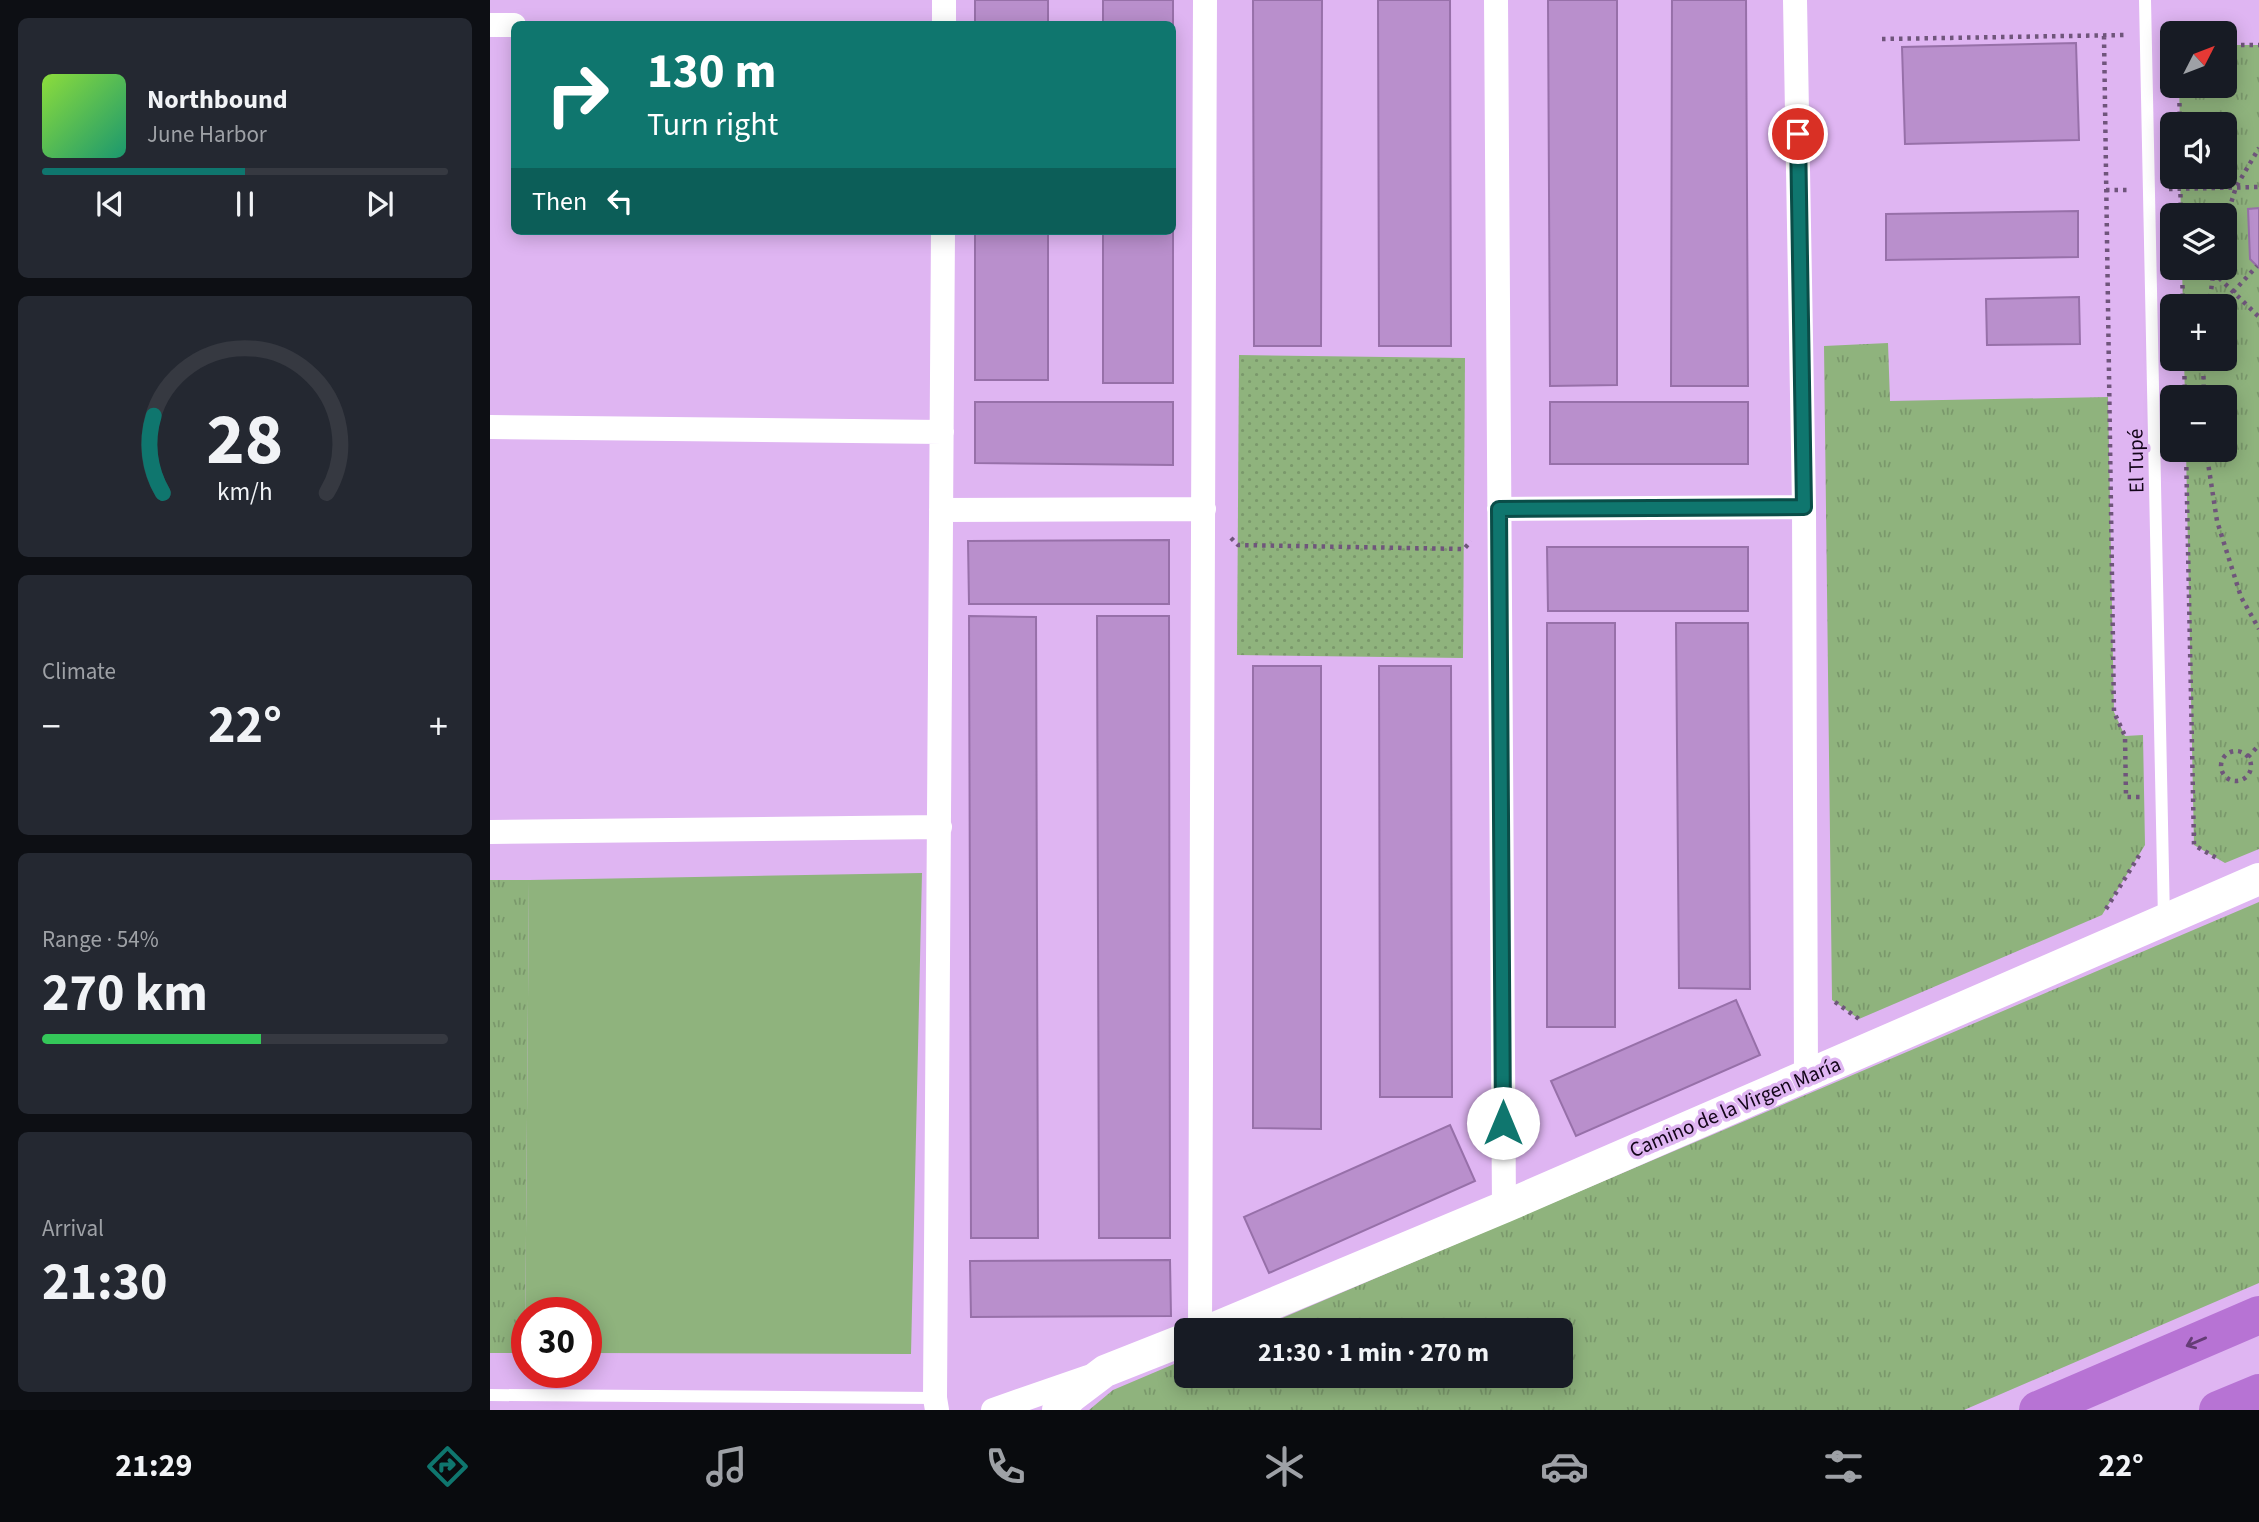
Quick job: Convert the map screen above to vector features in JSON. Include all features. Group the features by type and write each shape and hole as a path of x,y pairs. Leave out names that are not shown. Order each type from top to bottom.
{"highway":[{"path":"2038,1410 2259,1315"},
{"path":"2218,1410 2259,1393"}],"street":[{"path":"944,0 944,21"},
{"path":"1200,1318 1205,0"},
{"path":"1496,0 1504,1207"},
{"path":"1796,0 1804,507 1806,1076"},
{"path":"490,25 511,25"},
{"path":"936,1404 943,235"},
{"path":"490,427 942,432"},
{"path":"1499,509 1804,507"},
{"path":"941,510 1204,509"},
{"path":"490,832 940,827"},
{"name":"Camino de la Virgen María","path":"1238,1318 1504,1207 2259,879"},
{"path":"993,1410 1174,1344"},
{"path":"1058,1410 1105,1371"}],"lane":[{"name":"El Tupé","path":"2146,0 2164,921"},
{"path":"503,1410 495,1395 936,1404"}],"path":[{"path":"1882,39 2146,35"},
{"path":"2104,36 2114,712 2125,736 2126,797 2144,797"},
{"path":"2237,45 2259,45"},
{"path":"2237,185 2259,148"},
{"path":"2237,187 2259,187"},
{"path":"2233,292 2257,266"},
{"path":"2223,280 2259,317"},
{"path":"2186,462 2194,845 2225,863"},
{"path":"2208,462 2217,521 2241,597 2259,629"},
{"path":"1204,509 1238,545 1464,549 1499,509"},
{"path":"2248,757 2259,745"},
{"path":"2235,751 2248,757 2251,766 2247,776 2234,781 2225,776 2221,763 2226,755 2235,751"},
{"path":"2102,915 2145,845 2164,845"},
{"path":"1832,1000 1859,1019 1872,1013"}],"green space":[{"path":"2237,45 2259,45 2259,849 2225,863 2194,845 2186,462 2237,462 2237,385 2185,385 2184,371 2237,371 2237,294 2183,294 2182,280 2237,280 2237,203 2181,203 2180,189 2237,189 2237,112 2180,112 2179,98 2237,98"},
{"path":"1888,343 1890,401 2108,397 2114,712 2125,736 2143,735 2145,845 2102,915 1859,1019 1832,1000 1824,346"},
{"path":"1239,355 1465,358 1463,658 1237,655"},
{"path":"922,873 911,1354 602,1353 602,1297 525,1297 529,880"},
{"path":"490,880 529,880 525,1297 511,1297 511,1353 490,1353"},
{"path":"2259,902 2259,1283 1964,1410 1089,1410 1113,1390 1174,1364 1174,1388 1573,1388 1573,1318 1282,1318"}],"building":[{"path":"975,0 1048,0 1048,21 975,21"},
{"path":"1103,0 1173,0 1173,21 1103,21"},
{"path":"1253,0 1322,0 1321,346 1254,346"},
{"path":"1378,0 1450,0 1451,346 1379,346"},
{"path":"1548,0 1617,0 1617,385 1550,386"},
{"path":"1672,0 1746,0 1748,386 1671,386"},
{"path":"2076,43 2079,140 1905,144 1902,47"},
{"path":"2259,208 2259,268 2250,259 2248,209"},
{"path":"2078,211 2078,257 1886,260 1886,214"},
{"path":"975,235 1048,235 1048,380 975,380"},
{"path":"1103,235 1173,235 1173,383 1103,383"},
{"path":"2079,297 2080,344 1987,345 1986,299"},
{"path":"975,402 1173,402 1173,465 975,463"},
{"path":"1550,402 1748,402 1748,464 1550,464"},
{"path":"1169,540 1169,604 969,604 968,541"},
{"path":"1547,547 1748,547 1748,611 1548,611"},
{"path":"969,616 1036,617 1038,1238 971,1238"},
{"path":"1097,616 1169,616 1170,1238 1099,1238"},
{"path":"1547,623 1615,623 1615,1027 1547,1027"},
{"path":"1676,623 1748,623 1750,989 1679,988"},
{"path":"1253,666 1321,666 1321,1129 1253,1128"},
{"path":"1379,666 1451,666 1452,1097 1380,1097"},
{"path":"1736,1000 1760,1055 1576,1136 1551,1081"},
{"path":"1450,1125 1475,1181 1269,1273 1244,1217"},
{"path":"1170,1260 1171,1316 971,1317 970,1261"}],"route":[{"path":"1503,1123 1499,509 1804,507 1798,134"}]}
